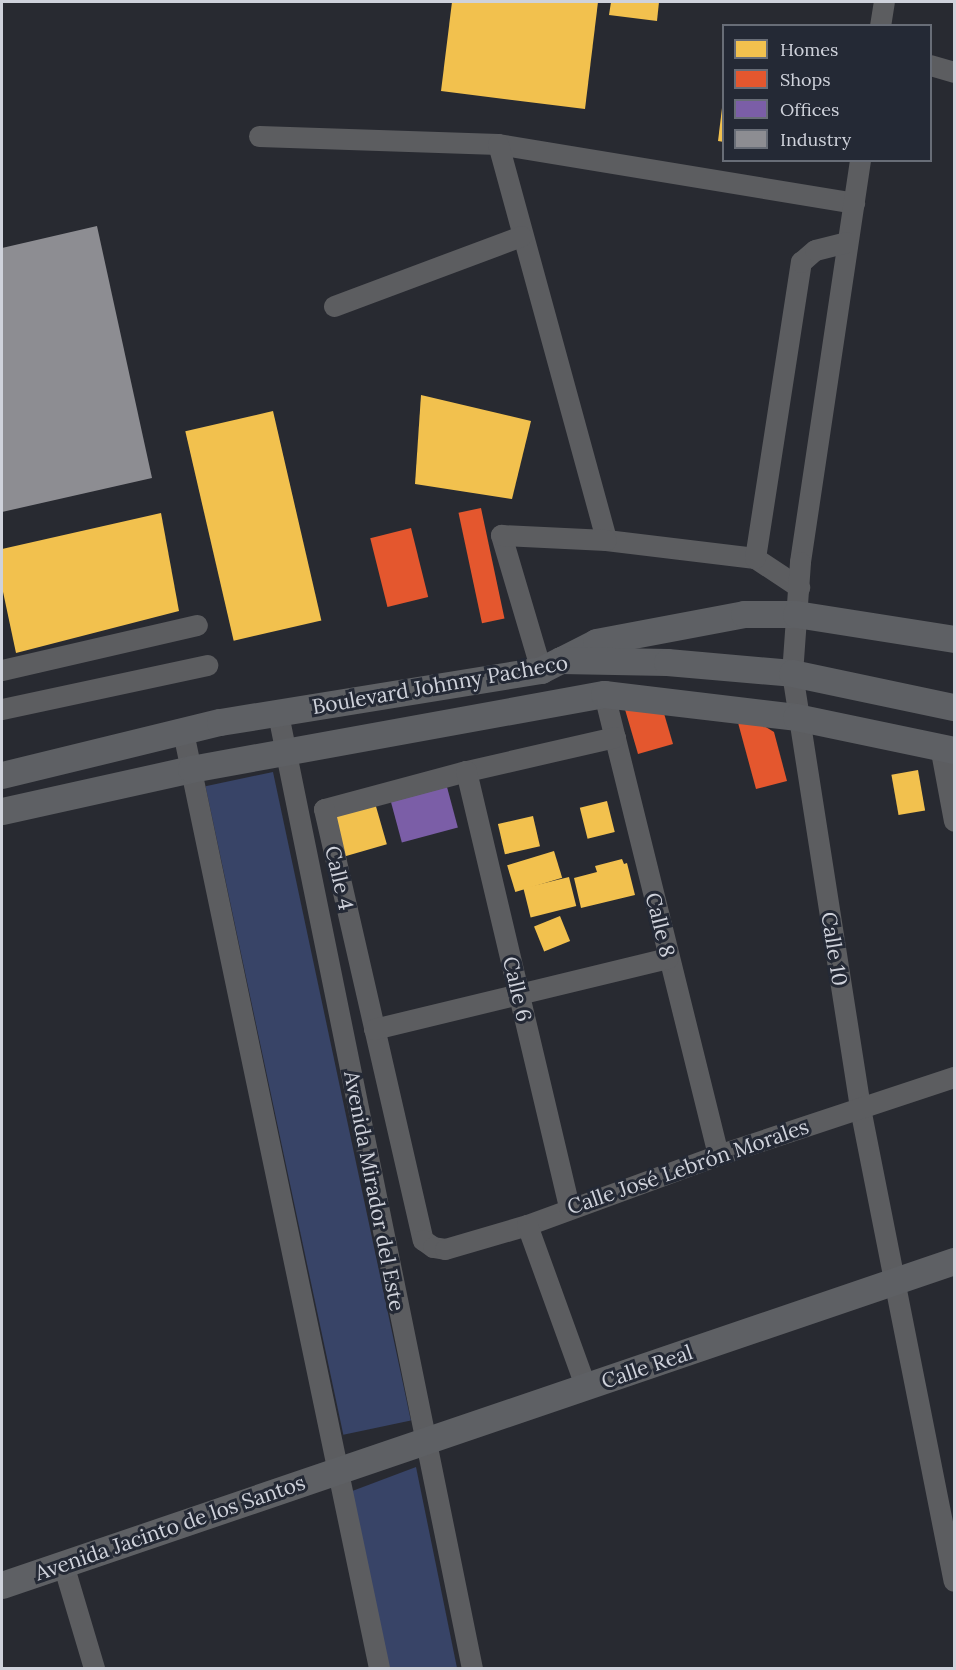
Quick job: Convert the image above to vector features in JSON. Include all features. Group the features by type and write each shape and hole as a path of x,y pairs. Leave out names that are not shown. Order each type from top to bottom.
{"main road":[{"path":"551,665 596,642 648,629 744,614 796,614 909,635 954,639"},
{"path":"909,635 954,655"},
{"name":"Boulevard Johnny Pacheco","path":"2,775 183,732 551,665 667,662 792,673 954,707"},
{"name":"Boulevard Johnny Pacheco","path":"2,811 190,769 604,694 796,717 947,748"},
{"name":"Calle Real","path":"338,1470 586,1388 954,1261"},
{"name":"Avenida Jacinto de los Santos","path":"2,1585 338,1470"}],"street":[{"path":"880,24 884,2"},
{"path":"932,66 954,72"},
{"path":"259,136 498,144 854,203"},
{"path":"498,144 521,236 606,540"},
{"name":"Calle 10","path":"860,162 846,242 799,587 792,673 796,717 860,1108 897,1282 954,1581"},
{"path":"334,306 521,236"},
{"path":"755,558 801,262 815,250 846,242"},
{"path":"551,665 501,535 606,540 755,558 799,587"},
{"path":"2,670 197,625"},
{"path":"2,709 207,665"},
{"name":"Calle 8","path":"604,694 718,1155"},
{"name":"Avenida Mirador del Este","path":"278,714 472,1668"},
{"path":"183,732 379,1668"},
{"name":"Calle 4","path":"423,1240 324,809 466,771 615,737"},
{"path":"947,748 954,821"},
{"name":"Calle 6","path":"466,771 569,1208"},
{"path":"374,1029 519,996 668,958"},
{"name":"Calle José Lebrón Morales","path":"423,1240 433,1247 445,1249 527,1225 718,1155 954,1077"},
{"path":"527,1225 586,1388"},
{"path":"63,1564 94,1668"}],"shaded area":[{"path":"273,772 411,1421 343,1435 206,786"},
{"path":"416,1467 457,1668 389,1668 347,1493"}],"building: Homes":[{"path":"452,2 598,2 585,109 441,91"},
{"path":"611,2 659,2 657,21 609,15"},
{"path":"722,108 722,142 718,141"},
{"path":"421,395 531,421 512,499 415,484"},
{"path":"273,411 321,620 234,641 185,431"},
{"path":"161,513 179,611 16,653 2,587 2,549"},
{"path":"918,770 925,810 899,815 891,775"},
{"path":"607,801 615,832 588,839 580,808"},
{"path":"375,803 387,844 344,857 332,815"},
{"path":"533,816 540,846 505,854 498,824"},
{"path":"554,851 562,878 515,892 507,865"},
{"path":"622,859 624,864 627,863 635,895 581,908 574,878 597,872 595,866"},
{"path":"569,877 576,906 531,917 523,888"},
{"path":"560,916 570,941 544,952 534,926"}],"building: Shops":[{"path":"481,508 504,619 482,623 459,513"},
{"path":"411,528 428,597 387,607 370,538"},
{"path":"624,706 663,710 673,744 638,754"},
{"path":"737,719 756,721 774,732 787,781 756,789"}],"building: Offices":[{"path":"447,787 458,828 402,843 391,802"}],"building: Industry":[{"path":"97,226 152,478 2,512 2,248"}]}
